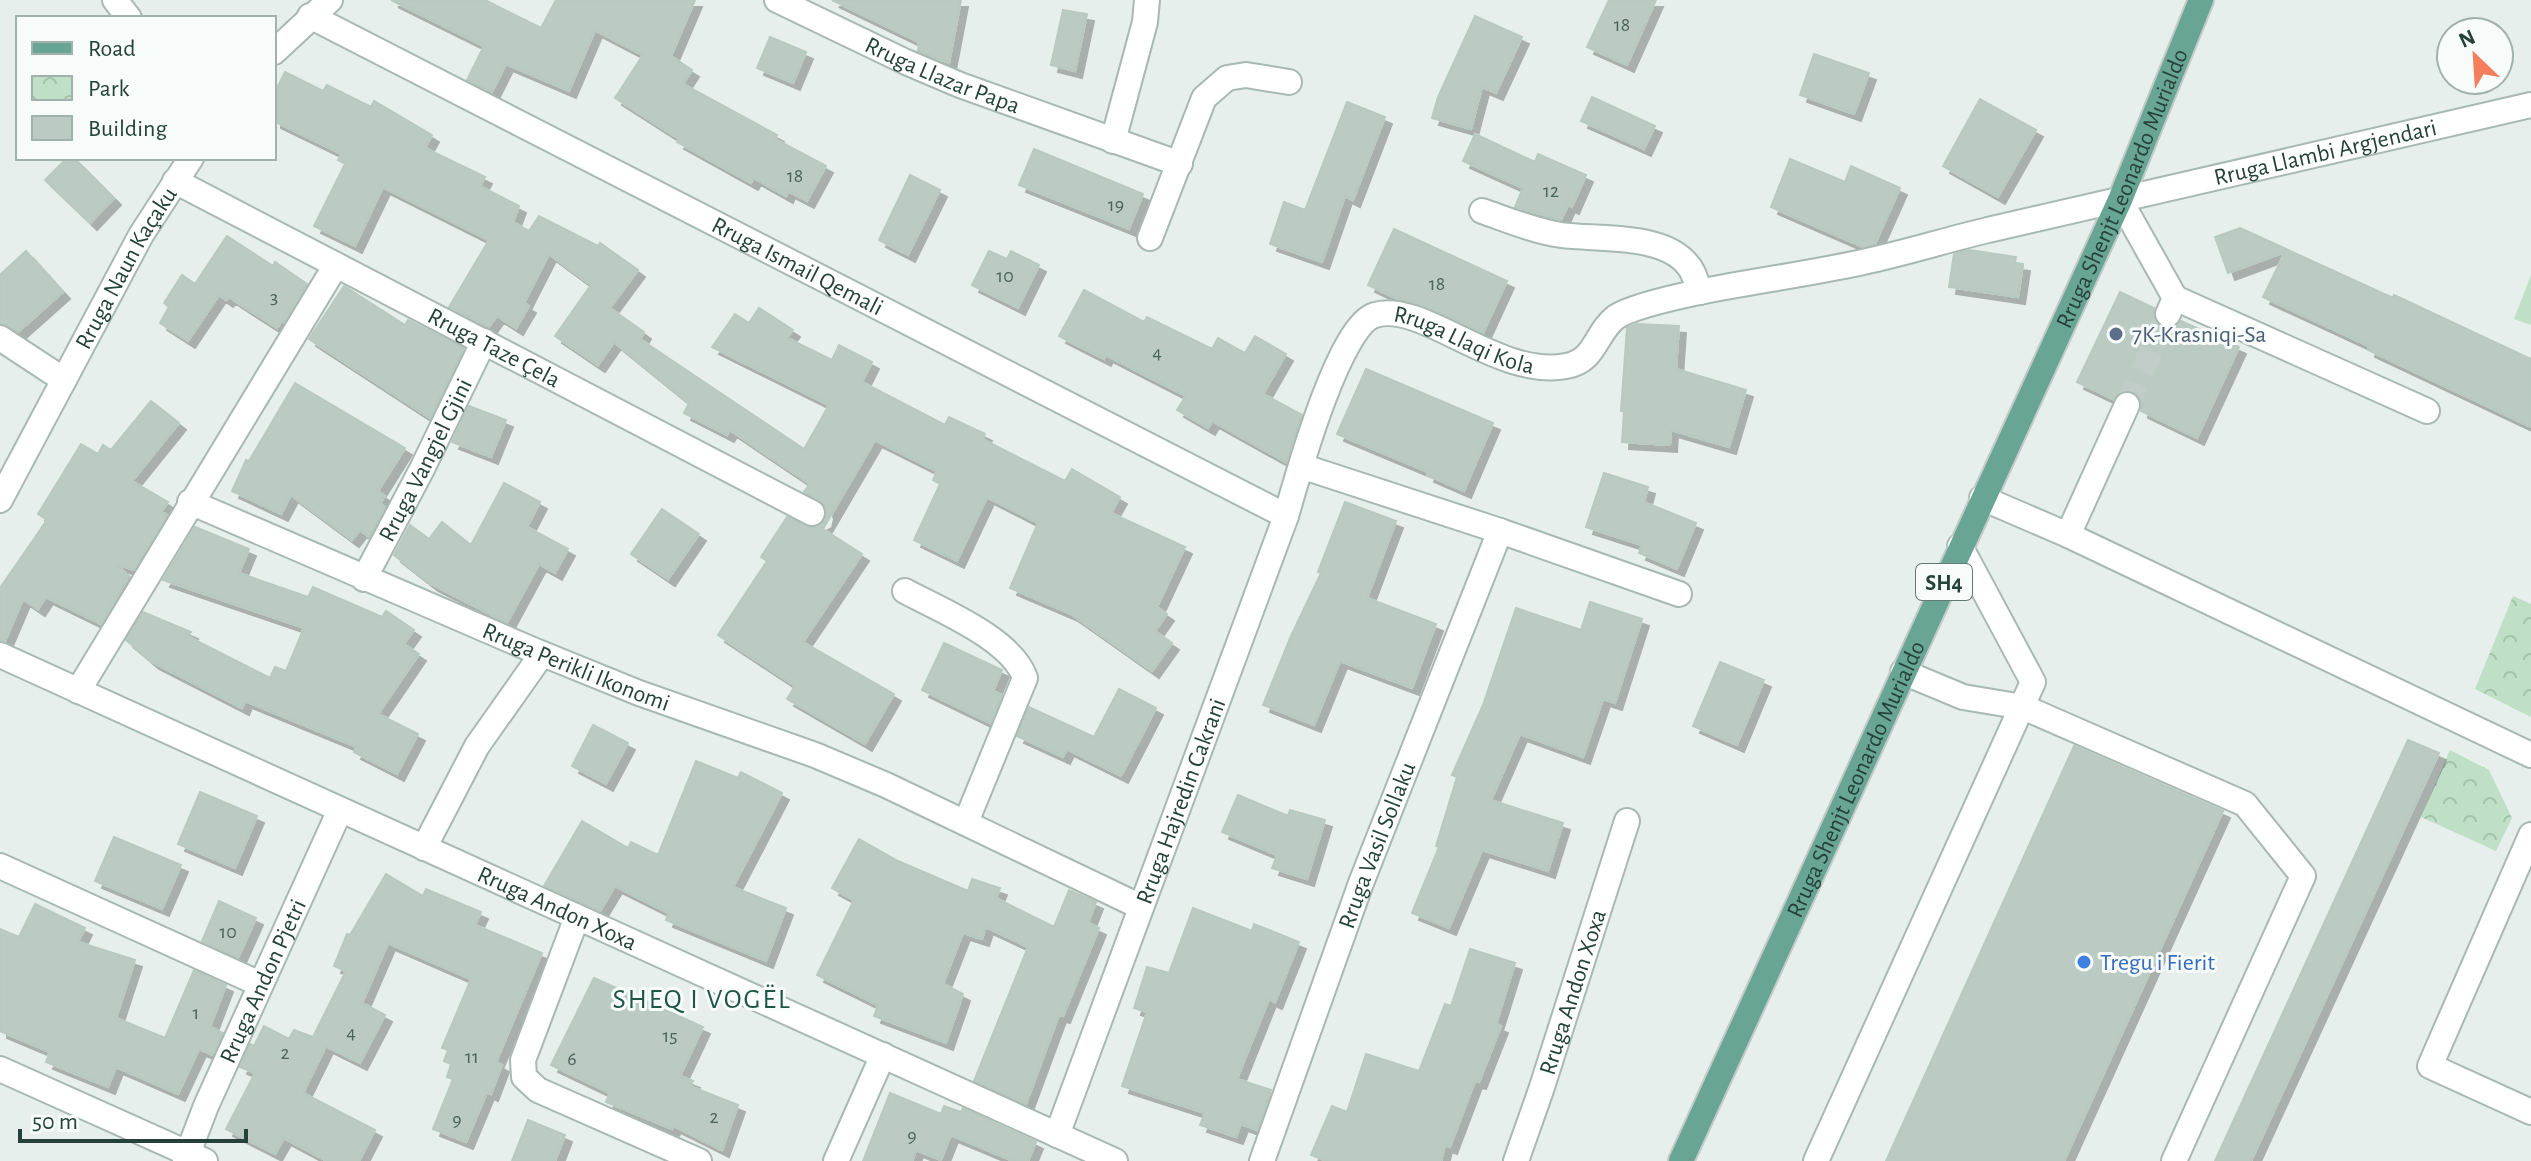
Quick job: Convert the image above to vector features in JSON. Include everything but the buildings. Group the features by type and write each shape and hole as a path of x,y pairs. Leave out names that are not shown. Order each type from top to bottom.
{"main road":[{"name":"Rruga Shenjt Leonardo Murialdo","path":"1681,1161 2120,200 2201,0"}],"street":[{"path":"115,0 127,16"},
{"path":"276,50 330,0"},
{"name":"Rruga Llazar Papa","path":"777,0 960,85 1180,164"},
{"path":"1113,141 1145,22 1147,0"},
{"name":"Rruga Ismail Qemali","path":"310,16 1286,516"},
{"path":"1150,238 1204,98 1227,78 1246,75 1289,82"},
{"name":"Rruga Llambi Argjendari","path":"2120,200 2531,105"},
{"name":"Rruga Naun Kaçaku","path":"0,500 141,235 190,160"},
{"name":"Rruga Taze Çela","path":"175,181 812,513"},
{"path":"2120,200 2172,306 2427,411"},
{"name":"Rruga Llaqi Kola","path":"1301,466 1340,357 1351,335 1362,322 1375,315 1394,313 1499,358 1524,365 1574,365 1586,358 1616,317 1700,292 1863,262 2120,200"},
{"path":"1482,211 1532,229 1560,235 1611,238 1667,249 1685,261 1700,292"},
{"path":"78,691 336,265"},
{"name":"Rruga Naun Kaçaku","path":"0,338 64,380"},
{"name":"Rruga Vangjel Gjini","path":"364,579 484,341"},
{"path":"2068,535 2127,405"},
{"path":"1301,466 1679,594"},
{"name":"Rruga Hajredin Cakrani","path":"1057,1135 1286,516 1301,466"},
{"path":"1982,498 2068,535 2531,755"},
{"name":"Rruga Perikli Ikonomi","path":"190,502 542,654 639,693 815,755 886,785 1141,907"},
{"name":"Rruga Vasil Sollaku","path":"1262,1161 1361,883 1500,531"},
{"path":"1816,1161 2033,682 1960,546"},
{"path":"905,591 1006,650 1021,666 1025,678 966,822"},
{"path":"424,848 477,746 542,654"},
{"name":"Rruga Andon Xoxa","path":"0,655 1115,1161"},
{"path":"1903,672 1963,697 2023,707 2245,804 2303,876 2174,1161"},
{"name":"Rruga Andon Pjetri","path":"193,1158 206,1106 340,810"},
{"name":"Rruga Andon Xoxa","path":"1516,1161 1627,821"},
{"path":"2531,835 2430,1066 2531,1112"},
{"path":"0,866 260,984"},
{"path":"577,917 523,1060 524,1077 538,1090 699,1161"},
{"path":"836,1161 883,1055"},
{"path":"0,1069 193,1158"}],"green space":[{"path":"2531,275 2531,325 2514,319"},
{"path":"2513,596 2531,604 2531,717 2475,689"},
{"path":"2450,750 2489,770 2512,818 2496,851 2421,817"}],"tunnel":[{"path":"2127,405 2168,314"}],"place":[{"name":"7K-Krasniqi-Sa","path":"2116,334"},
{"name":"Tregu i Fierit","path":"2084,962"}],"district":[{"name":"SHEQ I VOGËL","path":"702,998"}]}
